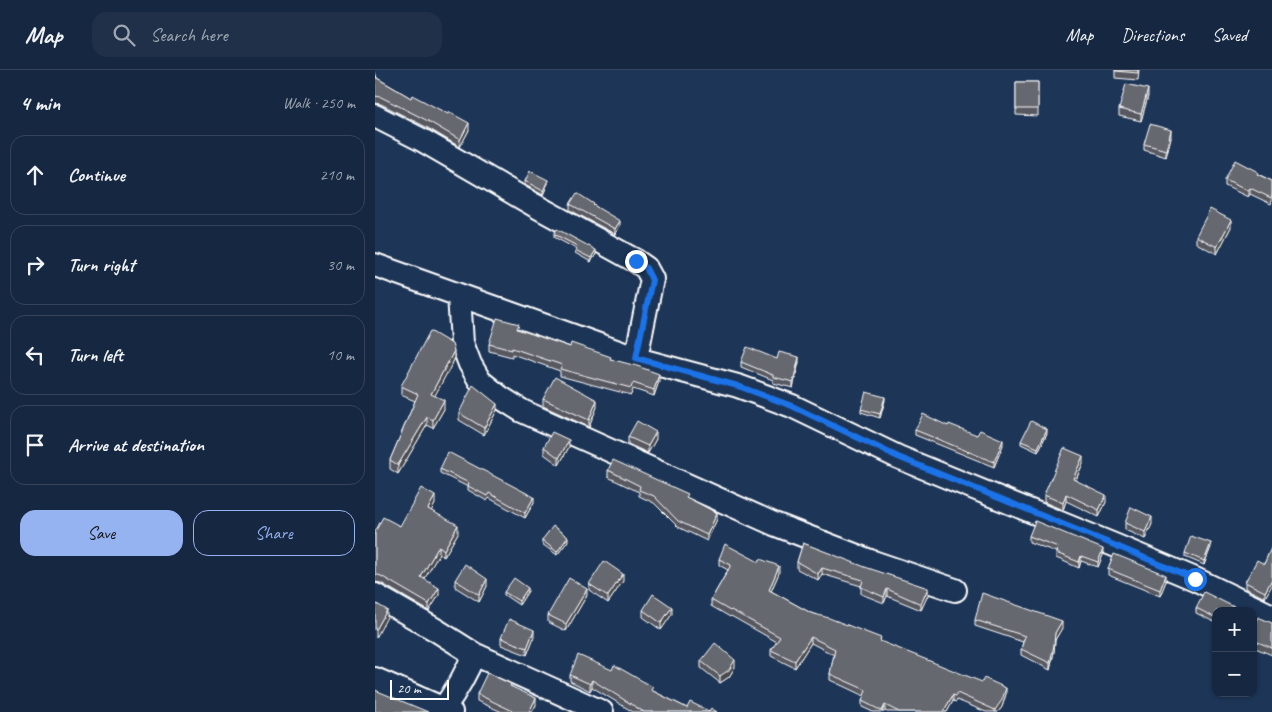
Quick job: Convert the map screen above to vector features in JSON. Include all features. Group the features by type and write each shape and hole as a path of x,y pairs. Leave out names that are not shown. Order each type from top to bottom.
{"street":[{"path":"375,116 422,140 646,268 652,280 636,358"},
{"path":"375,265 636,358 738,386 792,406 898,457 1177,571 1272,616"},
{"path":"459,295 462,343 470,364 480,381 521,411 774,524 870,561 955,590"},
{"path":"375,595 474,654 602,712"},
{"path":"375,679 447,710 474,654"}],"building":[{"path":"1138,70 1138,73 1115,71"},
{"path":"375,77 411,98 412,95 469,123 460,140 428,121 381,97 375,96"},
{"path":"1016,82 1038,82 1038,109 1016,109"},
{"path":"1126,84 1148,89 1141,114 1119,109"},
{"path":"1150,124 1171,130 1166,150 1144,144"},
{"path":"1235,160 1272,181 1271,198 1250,188 1248,191 1225,180"},
{"path":"530,171 548,180 543,191 525,181"},
{"path":"577,193 620,221 615,229 570,204"},
{"path":"1210,209 1231,220 1217,247 1196,236"},
{"path":"557,229 596,250 591,258 575,250 577,246 554,234"},
{"path":"497,318 519,324 517,329 570,347 571,343 611,357 610,359 659,374 654,390 633,383 631,388 560,369 562,365 512,348 512,350 489,344"},
{"path":"430,331 452,344 454,351 431,394 444,400 433,420 427,417 398,465 390,460 418,394 401,386"},
{"path":"747,347 777,359 779,352 799,357 793,382 773,377 773,375 741,362"},
{"path":"555,377 597,400 589,420 543,399"},
{"path":"473,385 497,404 484,428 459,413"},
{"path":"866,392 885,397 880,414 861,409"},
{"path":"923,414 948,426 949,424 977,435 980,430 1003,440 994,462 915,430"},
{"path":"637,421 656,432 648,446 628,437"},
{"path":"1031,421 1047,429 1038,448 1021,441"},
{"path":"552,432 569,440 559,458 544,447"},
{"path":"1064,448 1083,456 1073,479 1106,495 1099,510 1066,494 1063,503 1044,495"},
{"path":"448,452 534,497 525,513 489,493 487,496 468,486 469,483 440,469"},
{"path":"613,460 688,494 686,497 717,513 707,535 678,521 654,496 639,490 640,486 608,470"},
{"path":"421,488 435,496 428,509 458,525 444,550 439,546 421,577 439,588 429,604 375,574 375,532 383,517 400,526"},
{"path":"1131,507 1152,517 1145,532 1125,523"},
{"path":"1035,521 1103,549 1098,562 1081,556 1079,562 1056,553 1058,547 1029,536"},
{"path":"553,526 568,537 557,552 542,540"},
{"path":"1191,536 1211,543 1204,561 1185,553"},
{"path":"803,543 865,567 928,588 921,604 887,589 884,597 861,587 863,580 822,568 818,574 797,562"},
{"path":"725,544 759,562 760,559 779,566 769,590 811,613 881,638 880,641 982,682 984,678 1006,688 1002,700 995,710 957,693 956,696 953,695 943,712 899,712 885,705 882,711 862,701 866,690 830,674 835,649 811,637 795,661 771,650 780,637 711,600 731,565 719,559"},
{"path":"1272,546 1272,579 1265,592 1245,582 1257,560 1264,564"},
{"path":"1114,554 1166,575 1160,590 1108,569"},
{"path":"604,561 623,574 608,596 589,584"},
{"path":"465,564 487,579 479,595 455,580"},
{"path":"514,578 528,588 519,601 504,592"},
{"path":"569,578 587,589 566,624 548,615"},
{"path":"1204,592 1234,607 1212,607 1212,616 1196,608"},
{"path":"982,593 1062,621 1055,633 1050,663 1021,649 1025,636 975,620"},
{"path":"653,594 672,607 661,623 643,610"},
{"path":"375,603 387,610 376,630 375,630"},
{"path":"1258,617 1272,623 1272,648 1257,642"},
{"path":"509,619 534,630 527,648 501,638"},
{"path":"715,643 735,660 729,670 720,676 701,661"},
{"path":"578,655 612,670 614,665 653,687 651,690 687,708 690,702 709,711 711,708 717,712 644,712 592,680 590,684 570,675"},
{"path":"487,673 536,698 529,712 515,712 477,694"},
{"path":"375,690 428,712 375,712"}],"route":[{"path":"636,261 646,268 652,280 636,358 738,386 792,406 898,457 1195,579"}]}
